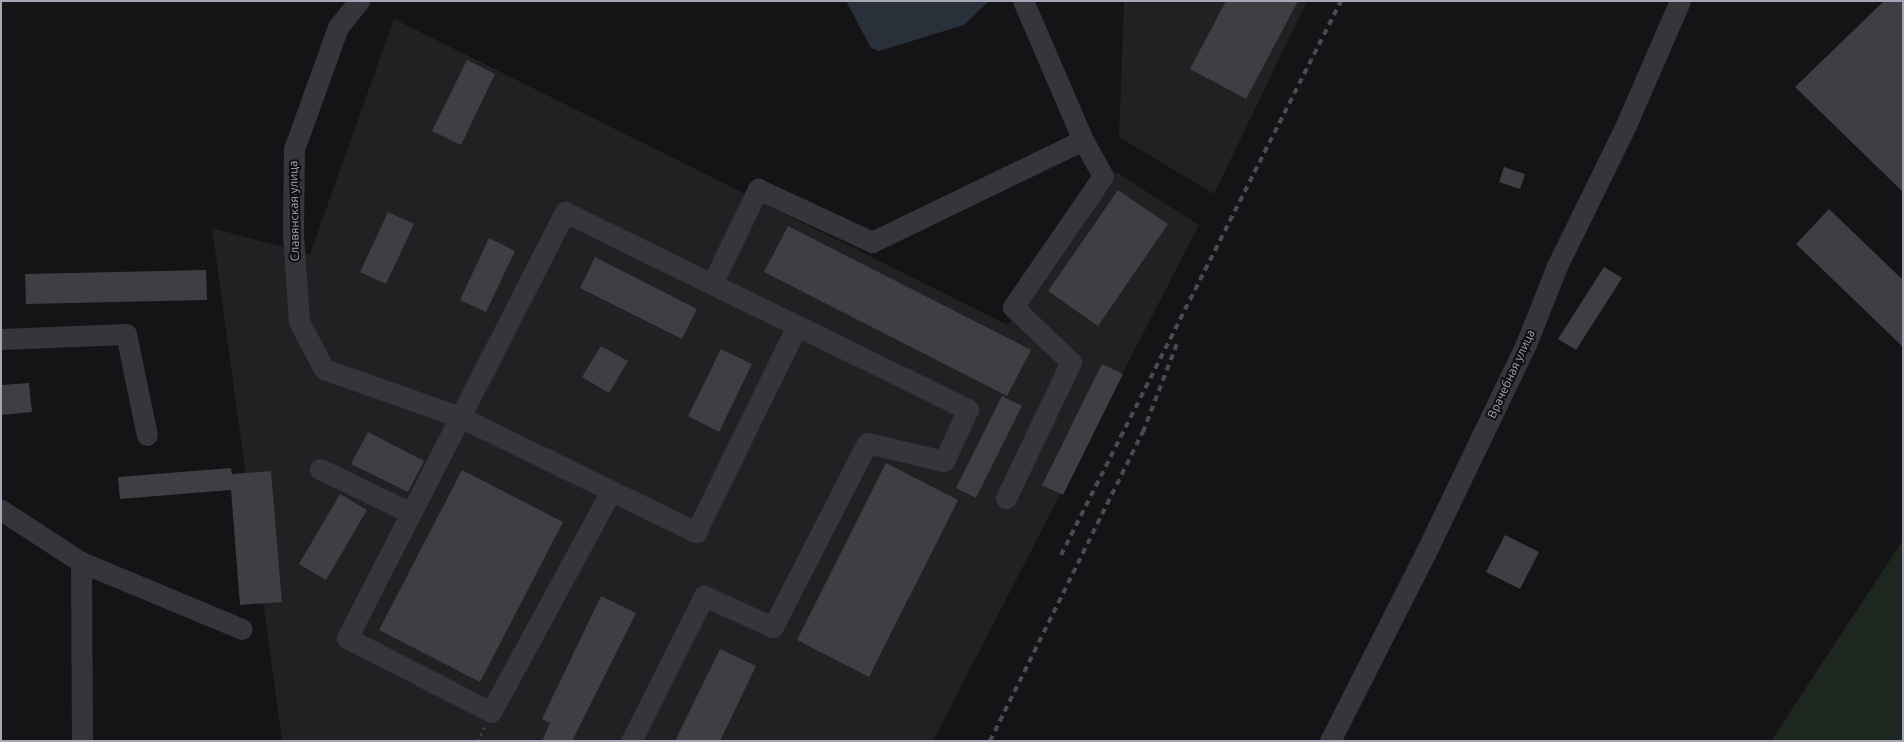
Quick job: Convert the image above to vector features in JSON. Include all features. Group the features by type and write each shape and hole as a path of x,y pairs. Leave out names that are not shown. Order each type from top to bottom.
{"street":[{"name":"Славянская улица","path":"359,1 338,26 315,83 294,150 292,234 299,322 324,369 460,417"},
{"path":"1006,498 1071,362 1013,307 1103,176 1083,140 1023,1"},
{"name":"Врачебная улица","path":"1330,741 1425,554 1522,353 1556,266 1626,125 1680,1"},
{"path":"712,284 758,189 872,242 1083,140"},
{"path":"611,491 491,712 347,638 565,212 968,409 944,461 867,443 773,627 704,596 631,741"},
{"path":"460,417 696,532 797,326"},
{"path":"1,339 126,334 147,435"},
{"path":"320,469 410,513"},
{"path":"1,510 81,562 242,628"},
{"path":"81,562 82,741"}],"shaded area":[{"path":"846,1 989,1 964,25 879,51 871,48"},
{"path":"1124,1 1307,1 1214,194 1119,137"},
{"path":"394,19 1008,325 1116,172 1199,225 933,741 282,741 212,228 310,254"},
{"path":"1903,540 1903,741 1771,741"}],"building":[{"path":"1226,1 1298,1 1246,99 1190,69"},
{"path":"1884,1 1903,1 1903,192 1795,87"},
{"path":"467,60 495,74 461,145 432,131"},
{"path":"1504,167 1525,174 1520,189 1499,182"},
{"path":"1118,190 1168,224 1098,326 1048,291"},
{"path":"1829,209 1903,280 1903,347 1796,244"},
{"path":"388,212 414,224 386,284 360,272"},
{"path":"788,226 1031,350 1007,396 764,272"},
{"path":"489,238 515,251 486,312 460,300"},
{"path":"595,257 697,309 682,339 580,288"},
{"path":"1604,267 1622,278 1576,350 1558,339"},
{"path":"206,270 207,300 26,304 25,274"},
{"path":"601,346 628,361 609,393 582,377"},
{"path":"721,349 752,364 719,432 688,416"},
{"path":"1102,364 1123,374 1063,495 1042,485"},
{"path":"29,383 32,412 1,415 1,385"},
{"path":"1002,396 1022,406 976,498 956,488"},
{"path":"368,432 424,461 408,492 351,464"},
{"path":"886,463 958,500 869,677 797,640"},
{"path":"231,468 232,474 271,471 282,602 240,605 231,490 120,499 118,477"},
{"path":"462,470 563,522 480,682 379,630"},
{"path":"340,494 367,510 326,580 299,564"},
{"path":"1505,535 1539,552 1520,589 1486,572"},
{"path":"601,596 636,613 572,741 542,741 550,723 542,719"},
{"path":"720,649 756,666 720,741 675,741"}],"railway":[{"path":"1061,555 1341,1"},
{"path":"990,741 1143,432 1178,341"}]}
